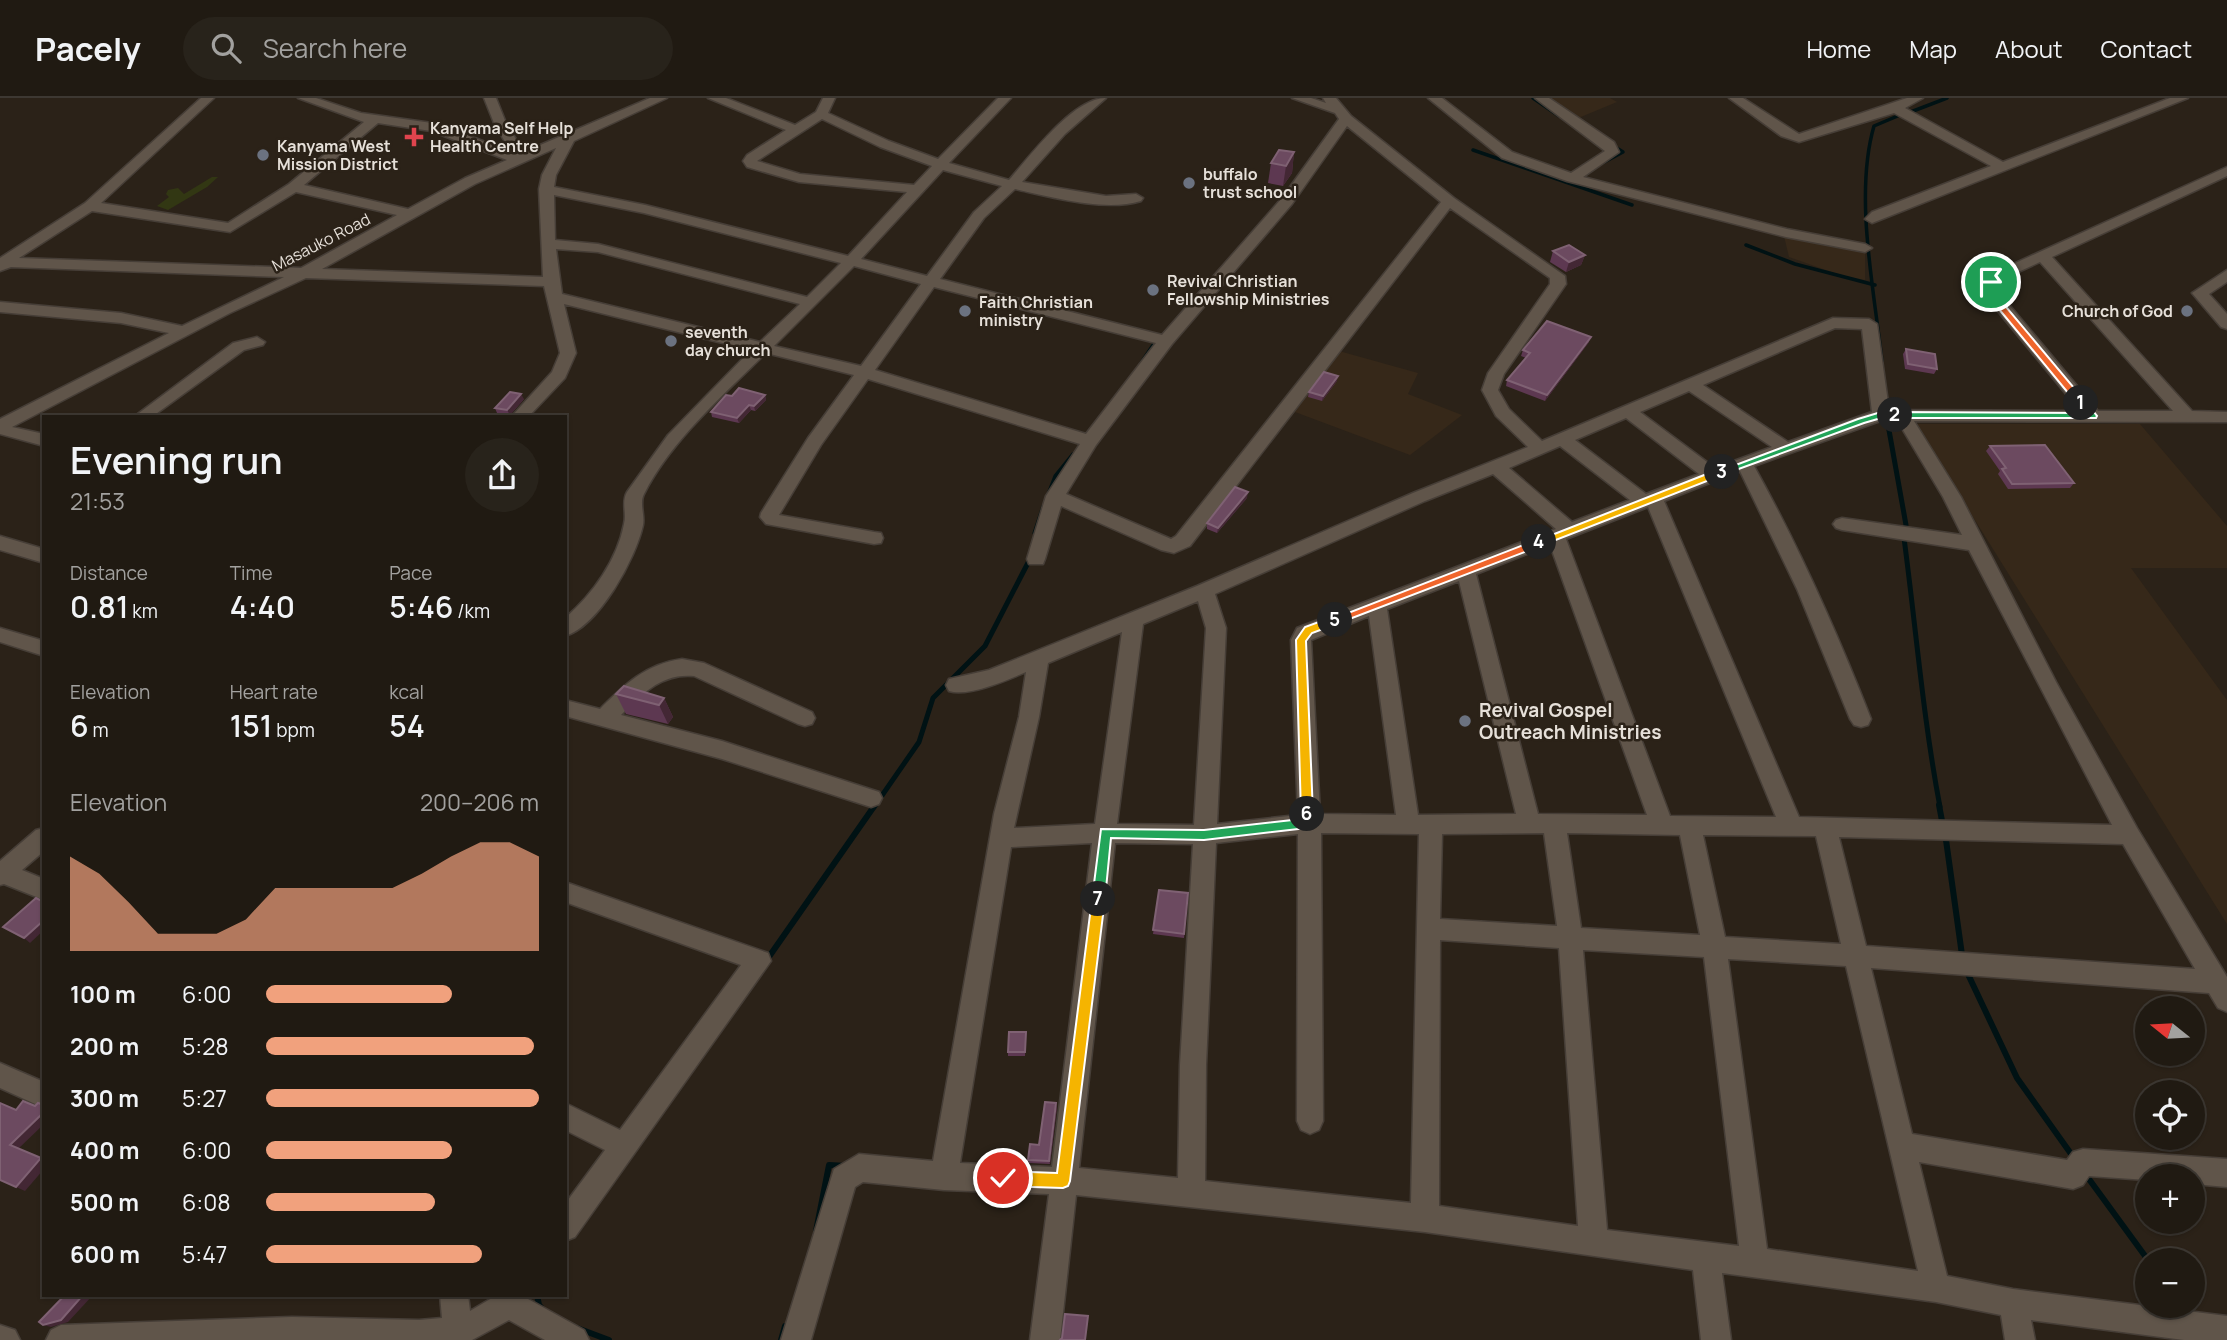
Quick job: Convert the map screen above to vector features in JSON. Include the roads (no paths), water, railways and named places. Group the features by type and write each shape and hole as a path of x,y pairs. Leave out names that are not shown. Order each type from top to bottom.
{"street":[{"path":"2,265 90,206 208,98"},
{"path":"304,98 335,111 374,120 433,127 519,158"},
{"path":"490,98 499,123 519,158"},
{"name":"Masauko Road","path":"0,428 184,331 302,274 519,158 661,98"},
{"path":"715,98 795,129"},
{"path":"829,98 821,114 752,158 752,164 799,178 916,189"},
{"path":"567,627 592,604 618,562 634,523 633,496 676,437 810,302 939,164 1005,98"},
{"path":"874,538 772,520 769,517 814,442 979,215 1012,185 1060,131 1100,98"},
{"path":"1298,98 1337,109 1449,201 1557,276 1558,284 1496,373 1490,390 1502,412 1539,449"},
{"path":"1434,98 1507,155 1572,178 1786,233 1865,248"},
{"path":"1541,98 1613,150 1572,178"},
{"path":"1735,98 1794,137 1804,137 1916,101 1917,98"},
{"path":"1872,219 2182,98"},
{"path":"1895,108 2002,167"},
{"path":"1036,559 1055,496 1090,441 1166,341 1287,201 1337,109"},
{"path":"821,114 859,133 939,164 1012,185 1098,199 1125,201 1136,198"},
{"path":"90,206 230,228 294,187 374,120"},
{"path":"521,415 565,363 568,353 553,289 546,189 552,166 568,139"},
{"path":"2093,416 2010,317 1990,288 1991,282 1996,276 2227,171"},
{"path":"294,187 410,214"},
{"path":"546,189 645,209 1166,341"},
{"path":"1055,496 1168,545 1174,546 1183,541 1449,201"},
{"path":"548,244 598,248 810,302"},
{"path":"2043,256 2187,416"},
{"path":"2,265 302,274 553,289 863,372 1090,441"},
{"path":"2227,275 2200,293 2227,324"},
{"path":"0,307 121,318 184,331"},
{"path":"956,685 992,677 1038,660 1204,592 1419,497 1539,449 1829,324 1869,324 1881,415"},
{"path":"144,415 239,346 257,342"},
{"path":"1689,383 1785,447"},
{"path":"1627,411 1713,475"},
{"path":"1310,1121 1311,923 1302,636 1308,630 1785,447 1881,415 2227,416"},
{"path":"1902,415 1952,496 2129,835 2222,991"},
{"path":"0,428 42,439"},
{"path":"1562,439 1649,500 1792,827"},
{"path":"1744,463 1812,598 1861,719"},
{"path":"1496,467 1563,533 1662,825"},
{"path":"1842,524 1976,544"},
{"path":"0,543 42,555"},
{"path":"1466,570 1529,823"},
{"path":"1191,1193 1193,1065 1216,628 1204,592"},
{"path":"1377,605 1419,825 1432,869 1428,929 1425,1218"},
{"path":"1045,1340 1134,620"},
{"path":"0,635 42,648"},
{"path":"944,1176 1001,838 1029,717 1038,660"},
{"path":"605,718 646,679 680,665 697,668 805,718"},
{"path":"567,708 722,750 871,798"},
{"path":"1001,838 1106,833 1204,835 1307,823 1554,823 2129,835"},
{"path":"1554,823 1570,936 1593,1235 1587,1241"},
{"path":"1690,826 1715,948 1753,1248 1757,1262"},
{"path":"1825,827 1937,1288"},
{"path":"42,839 1,874 42,889"},
{"path":"567,892 759,961 567,1224"},
{"path":"1428,929 1570,936 1857,957 2222,991"},
{"path":"0,1076 42,1094"},
{"path":"567,1117 624,1146"},
{"path":"1903,1146 2073,1175 2083,1162 2227,1173"},
{"path":"796,1340 844,1179 859,1168 944,1176 1063,1181 1425,1218 1706,1258 1757,1262 1937,1288 2012,1303 2227,1331"},
{"path":"1706,1258 1716,1340"},
{"path":"454,1297 456,1336"},
{"path":"61,1340 292,1332 456,1336 512,1299 574,1340"},
{"path":"2012,1303 2020,1340"},
{"path":"0,1340 5,1340"}],"waterway":[{"path":"1533,98 1559,116"},
{"path":"1908,113 1947,98"},
{"path":"1872,284 1866,212 1868,153 1874,126 1900,115"},
{"path":"1593,168 1623,152 1612,145"},
{"path":"1473,150 1632,205"},
{"path":"1746,245 1795,264 1872,284"},
{"path":"1872,284 1882,361"},
{"path":"1141,363 1157,339"},
{"path":"1887,419 1906,525 1904,532"},
{"path":"1049,494 1056,476 1073,455"},
{"path":"1035,533 1044,506"},
{"path":"1904,538 1924,707 1940,807"},
{"path":"874,807 919,742 933,698 985,646 1031,557"},
{"path":"766,961 875,805"},
{"path":"1939,805 1943,826"},
{"path":"1946,840 1962,955"},
{"path":"1966,970 2017,1078 2074,1158"},
{"path":"816,1231 829,1165 847,1166"},
{"path":"2086,1175 2139,1248"},
{"path":"537,1297 544,1311"},
{"path":"781,1340 785,1326"},
{"path":"577,1328 609,1340"}],"place":[{"name":"Kanyama Self Help Health Centre","path":"414,137"},
{"name":"Kanyama West Mission District","path":"263,155"},
{"name":"buffalo trust school","path":"1189,183"},
{"name":"Revival Christian Fellowship Ministries","path":"1153,290"},
{"name":"Faith Christian ministry","path":"965,311"},
{"name":"Church of God","path":"2187,311"},
{"name":"seventh day church","path":"671,341"},
{"name":"Revival Gospel Outreach Ministries","path":"1465,721"}]}
